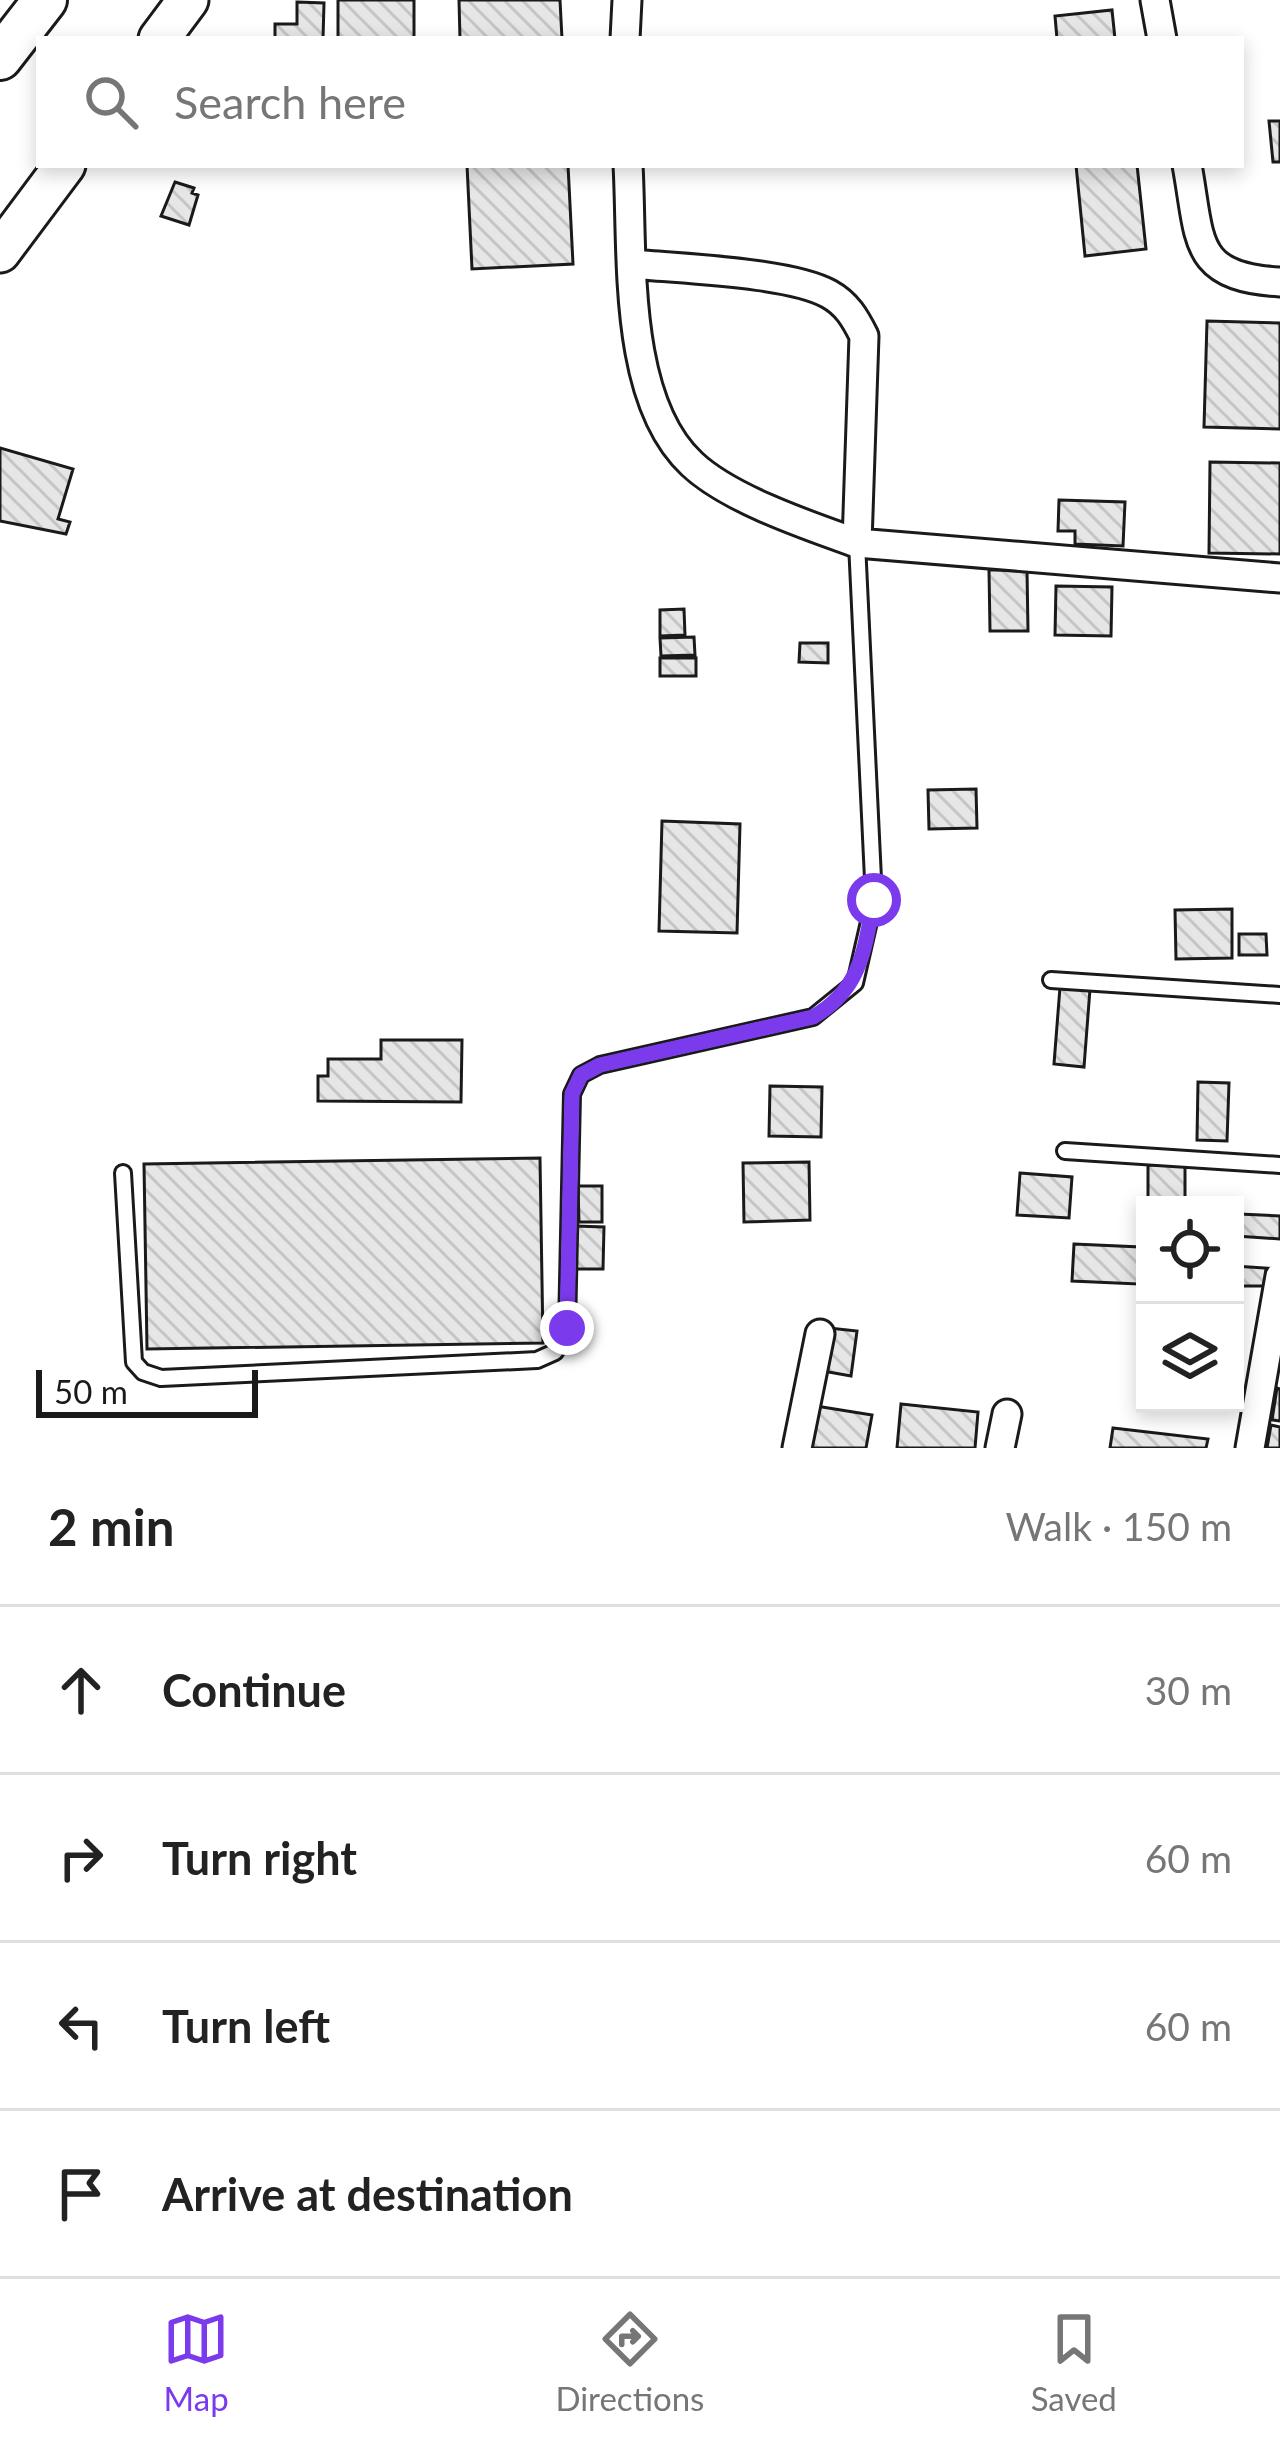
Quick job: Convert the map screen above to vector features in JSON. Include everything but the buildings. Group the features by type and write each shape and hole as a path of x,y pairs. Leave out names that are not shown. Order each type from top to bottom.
{"main road":[{"path":"0,58 45,0"}],"street":[{"path":"161,36 188,0"},
{"path":"625,36 627,0"},
{"path":"1155,0 1161,36"},
{"path":"0,252 63,168"},
{"path":"628,168 638,351 676,447 695,468 795,521 857,543 1280,578"},
{"path":"1187,168 1203,248 1217,268 1235,280 1280,282"},
{"path":"633,264 797,283 827,293 852,311 864,336 857,543"},
{"path":"1244,1252 1280,1254"},
{"path":"1250,1448 1280,1276"},
{"path":"797,1448 820,1334"},
{"path":"1000,1448 1006,1414"}],"lane":[{"path":"123,1173 134,1362 142,1372 161,1378 537,1360 554,1352 567,1328 572,1094 581,1075 600,1065 813,1017 855,983 874,900 857,543"},
{"path":"1051,980 1280,994"},
{"path":"1065,1151 1280,1165"}],"route":[{"path":"567,1328 572,1094 581,1075 600,1065 813,1017 855,983 874,900"}]}
